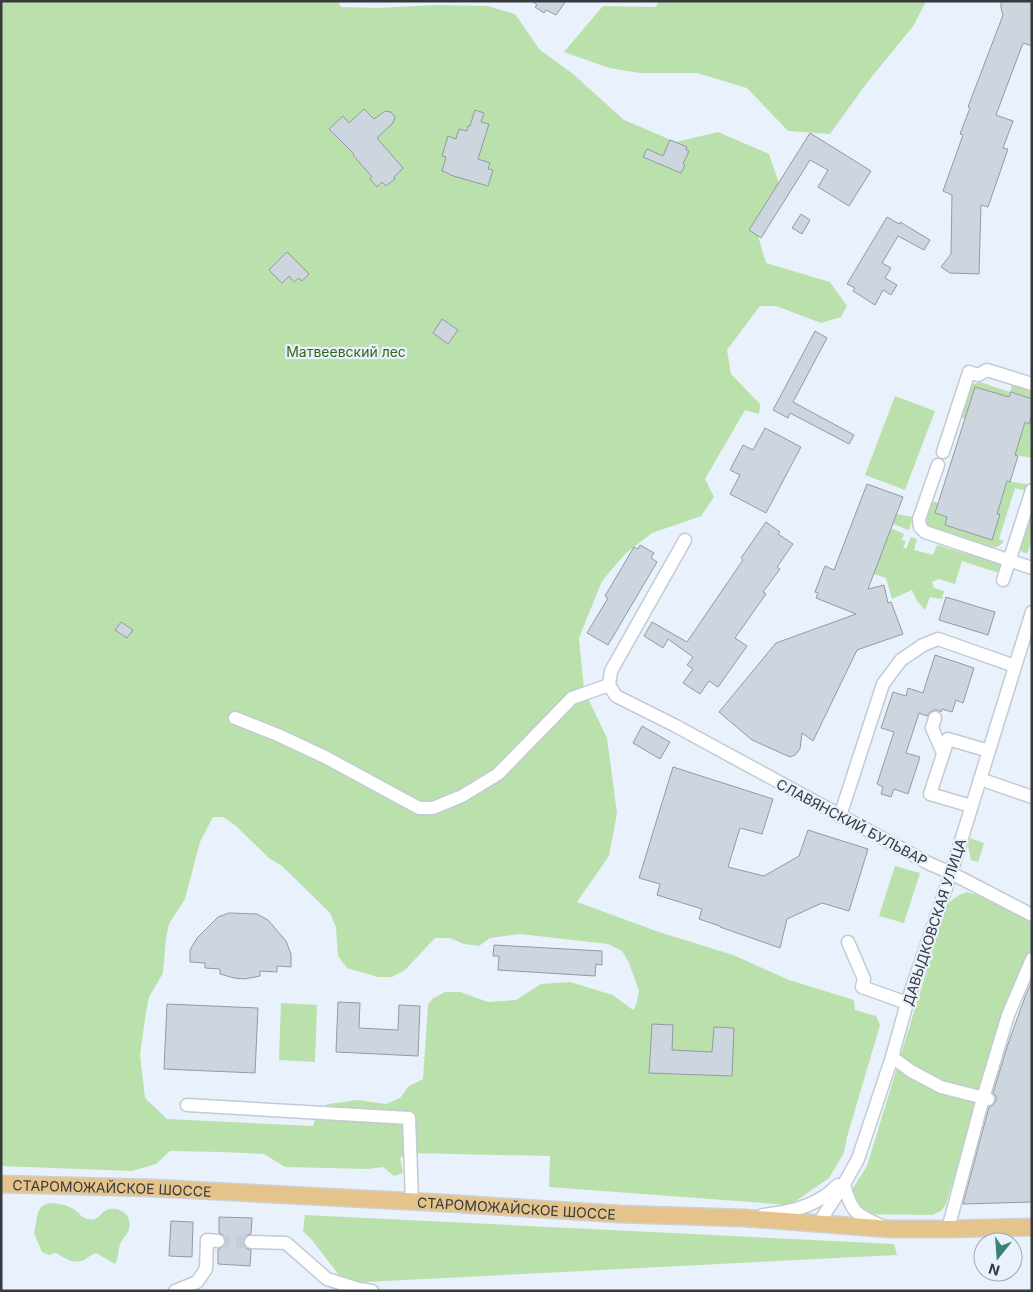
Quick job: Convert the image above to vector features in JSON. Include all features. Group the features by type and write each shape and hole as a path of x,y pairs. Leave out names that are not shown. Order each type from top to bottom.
{"main road":[{"name":"СТАРОМОЖАЙСКОЕ ШОССЕ","path":"1,1184 153,1188 412,1201 619,1214 745,1218 891,1229 948,1230 1032,1227"}],"street":[{"path":"943,452 969,372 978,375 986,370 1032,384"},
{"path":"938,465 919,519 920,527 925,532 1032,568"},
{"path":"1003,580 1032,490"},
{"path":"235,718 325,757 419,808 433,808 462,796 498,774 572,698 609,685 611,671 685,540"},
{"name":"ДАВЫДКОВСКАЯ УЛИЦА","path":"818,1224 848,1179 858,1159 1032,612"},
{"path":"932,632 1016,662"},
{"path":"840,816 883,684 901,660 923,645 938,639 1016,662"},
{"name":"СЛАВЯНСКИЙ БУЛЬВАР","path":"609,685 616,696 674,725 928,864 950,873 1032,915"},
{"path":"935,718 932,728 944,753"},
{"path":"971,806 930,794 948,739 989,751"},
{"path":"980,780 1032,797"},
{"path":"848,942 864,979 862,987 907,1003"},
{"path":"948,1230 1008,1015 1032,959"},
{"path":"892,1057 911,1071 941,1087 986,1098"},
{"path":"187,1105 409,1118 412,1201"},
{"path":"745,1218 801,1208 824,1197 848,1179"},
{"path":"848,1179 850,1204 859,1215 891,1229"},
{"path":"175,1291 197,1282 206,1269 207,1240 218,1241"},
{"path":"251,1242 286,1243 327,1279 372,1291"}],"green space":[{"name":"Матвеевский лес","path":"1,1 338,1 341,7 487,6 515,14 540,50 573,74 624,120 676,142 718,132 769,154 781,189 756,229 766,263 830,282 847,306 841,317 821,323 776,306 760,306 727,350 731,374 760,404 759,414 745,410 705,479 714,497 701,516 652,533 625,554 602,581 579,638 584,690 607,738 617,813 609,856 577,902 659,932 733,955 789,980 854,1000 855,1010 876,1016 880,1025 844,1153 829,1178 790,1205 549,1187 550,1156 407,1153 400,1158 403,1173 394,1176 383,1167 368,1169 285,1167 264,1154 222,1152 170,1151 156,1164 132,1171 1,1166","holes":["213,817 223,817 235,825 269,858 282,866 330,913 336,927 338,956 347,968 378,977 392,977 405,970 435,938 450,938 464,944 479,946 490,938 520,934 608,944 622,951 629,963 639,991 636,1005 633,1010 613,995 570,982 541,984 516,1000 488,1002 460,992 445,992 432,999 428,1005 423,1079 409,1086 400,1098 386,1104 357,1100 328,1104 317,1114 313,1126 167,1119 145,1098 140,1055 146,1012 149,997 163,973 169,924 185,899 200,842"]},
{"path":"659,1 926,1 914,25 866,84 830,134 788,131 747,88 697,73 640,73 609,68 564,52 603,6 656,7"},
{"path":"980,382 1010,392 1012,385 1032,390 1032,399 1011,392 1008,399 975,387 965,419 959,417 970,385"},
{"path":"895,396 935,411 905,490 865,475"},
{"path":"1032,414 1032,441 1030,447 1032,448 1032,458 1015,455 1025,422 1029,423"},
{"path":"1007,481 1032,485 1031,492 1015,488 999,539 1004,541 999,546 992,548 937,532 927,525 925,515 929,500 938,503 935,513 947,517 945,525 992,539"},
{"path":"896,514 913,517 909,530 893,524"},
{"path":"1030,514 1032,515 1032,539 1027,554 1019,550"},
{"path":"891,528 904,534 902,540 906,541 903,547 906,549 911,537 917,539 914,550 933,555 937,545 1004,565 1002,574 962,561 955,584 939,579 932,582 934,588 944,591 942,599 930,597 925,610 917,601 912,590 892,599 886,578 873,574"},
{"path":"970,838 984,843 978,862 971,860 968,846"},
{"path":"895,866 920,873 904,923 879,916"},
{"path":"967,892 977,895 1032,923 1032,952 1005,1010 946,1204 941,1211 932,1215 864,1214 853,1200 853,1188 867,1166 946,907 960,894"},
{"path":"281,1003 317,1005 315,1062 279,1060"},
{"path":"49,1203 69,1207 84,1218 92,1220 110,1209 125,1213 130,1222 129,1229 122,1240 115,1264 96,1253 77,1262 56,1253 49,1255 42,1252 34,1233 38,1212 42,1206"},
{"path":"305,1215 894,1244 897,1255 345,1283 303,1231"}],"building":[{"path":"532,1 566,1 556,15 546,10 544,13 535,7 537,5"},
{"path":"1001,1 1032,1 1032,46 1023,43 996,115 1013,121 1003,148 1008,149 988,207 981,205 979,274 950,273 941,267 951,254 952,195 943,191 963,135 960,134 970,108 968,107 1003,15"},
{"path":"364,109 374,119 385,111 391,112 395,117 393,123 377,138 403,168 394,177 395,179 386,186 382,182 377,187 370,179 372,177 354,154 329,129 343,116 349,123"},
{"path":"475,110 484,113 481,122 489,124 478,159 490,163 488,169 493,170 488,186 442,171 446,157 442,156 448,136 456,139 459,129 467,131"},
{"path":"810,133 871,171 849,206 818,187 828,170 810,160 761,238 749,230"},
{"path":"670,140 687,147 686,150 689,151 681,173 643,157 647,149 663,156"},
{"path":"801,214 810,220 802,234 792,228"},
{"path":"887,217 899,224 900,222 930,240 924,250 898,236 882,263 891,268 885,278 897,285 891,295 883,290 875,305 853,291 855,288 847,284"},
{"path":"287,252 309,274 302,281 299,278 294,282 289,276 282,283 269,270"},
{"path":"442,319 458,330 448,344 433,333"},
{"path":"815,331 827,338 793,402 854,435 849,444 790,413 788,418 773,410"},
{"path":"975,387 1009,397 1011,392 1032,399 1032,414 1029,424 1025,422 1015,455 1018,456 1010,482 1007,481 997,514 1000,514 992,540 945,525 947,517 935,513"},
{"path":"765,428 801,447 766,513 730,494 740,475 730,470 743,445 753,450"},
{"path":"867,484 903,497 868,589 884,585 888,603 891,602 903,634 857,650 813,741 802,733 800,749 795,755 790,757 752,740 719,712 776,643 856,614 816,598 818,593 815,592 825,566 834,570"},
{"path":"766,522 780,532 778,534 793,544 777,567 780,569 763,592 766,594 735,638 747,646 718,687 709,681 700,694 683,683 693,669 687,665 693,657 668,639 663,648 644,636 652,622 687,642 743,560 741,558"},
{"path":"640,545 654,553 651,558 657,562 608,645 587,633 608,598 605,596 634,547 638,549"},
{"path":"946,597 995,612 988,635 939,620"},
{"path":"121,622 133,630 127,638 115,630"},
{"path":"935,655 974,668 963,703 956,700 952,712 942,709 941,712 934,710 927,716 919,713 906,753 920,757 908,794 894,789 891,797 881,794 883,787 877,784 894,732 881,728 893,692 906,696 908,688 923,693"},
{"path":"642,726 670,742 660,759 633,743"},
{"path":"673,767 773,799 762,834 740,828 728,867 764,876 799,856 808,830 868,849 849,911 822,903 787,919 780,948 699,919 702,909 657,895 660,884 639,878"},
{"path":"229,913 257,914 268,920 286,941 291,954 291,967 277,966 277,972 260,971 260,976 245,979 220,974 220,969 205,968 205,963 190,962 190,950 197,938 218,917"},
{"path":"494,945 602,951 602,965 596,964 595,976 498,970 499,956 493,956"},
{"path":"1032,981 1032,1202 963,1204 989,1107 996,1101 996,1096 993,1093 1008,1044"},
{"path":"338,1002 360,1003 359,1028 398,1030 399,1005 420,1006 418,1056 336,1052"},
{"path":"167,1004 258,1008 255,1073 164,1069"},
{"path":"652,1024 673,1025 672,1050 712,1052 714,1027 734,1028 732,1076 649,1073"},
{"path":"219,1217 252,1218 251,1234 247,1235 243,1241 244,1246 251,1250 250,1266 218,1264 218,1249 224,1246 226,1241 223,1235 219,1233"},
{"path":"171,1221 193,1222 192,1257 169,1256"}],"tunnel":[{"path":"218,1241 251,1242"}]}
